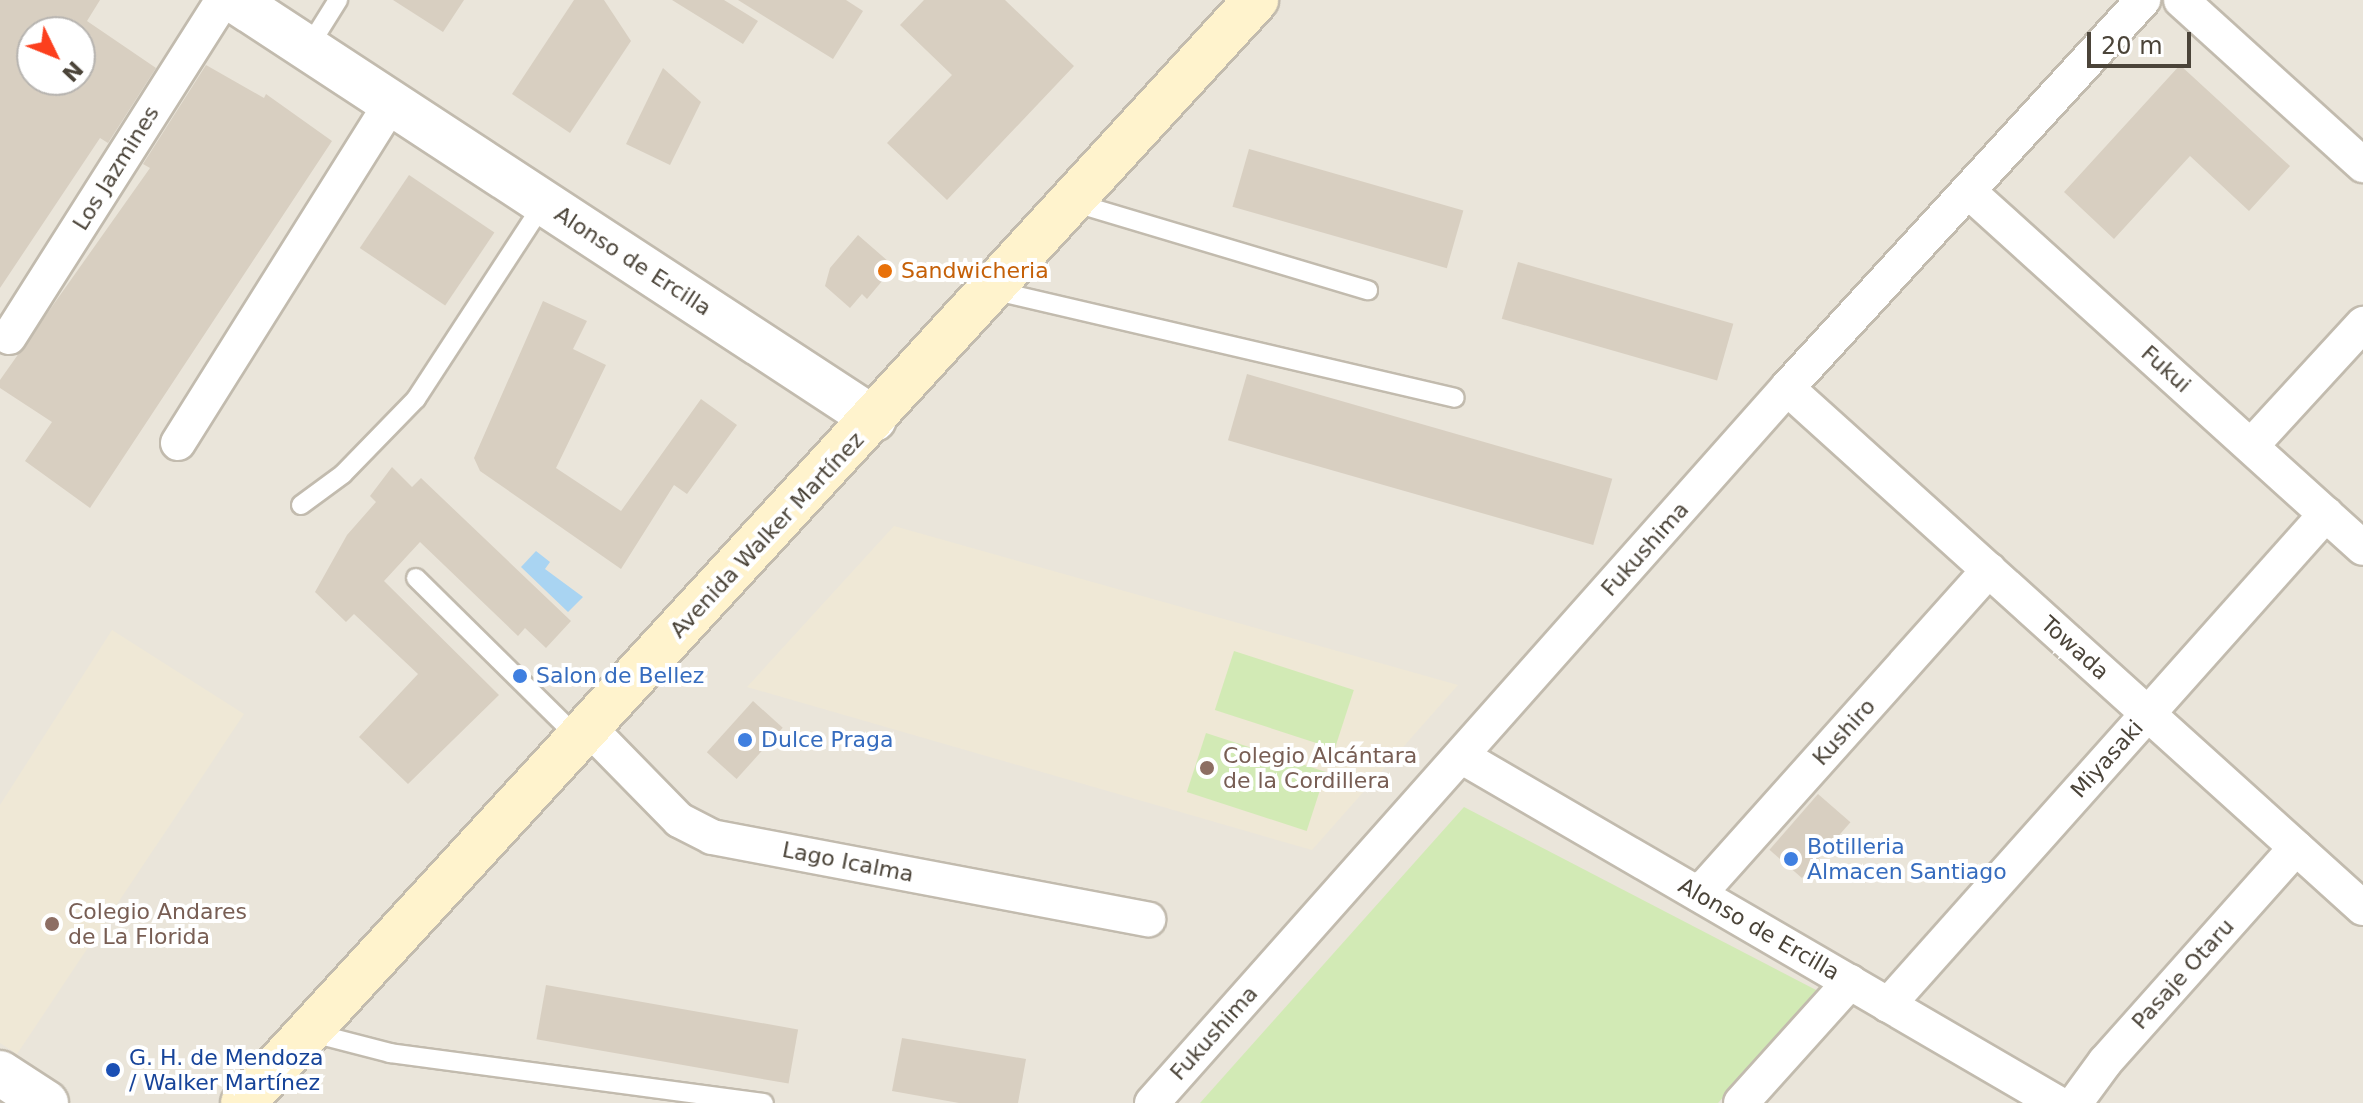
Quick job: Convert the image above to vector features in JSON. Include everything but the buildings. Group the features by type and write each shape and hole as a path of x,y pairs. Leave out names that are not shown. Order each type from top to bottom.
{"main road":[{"name":"Avenida Walker Martínez","path":"243,1103 1256,0"}],"street":[{"name":"Los Jazmines","path":"9,337 223,0"},
{"name":"Alonso de Ercilla","path":"234,0 874,419"},
{"name":"Fukushima","path":"1152,1103 1787,388 2143,0"},
{"path":"2181,0 2363,165"},
{"path":"178,443 391,103"},
{"name":"Fukui","path":"1968,191 2363,548"},
{"path":"2251,446 2363,324"},
{"name":"Towada","path":"1787,388 2363,908"},
{"name":"Miyasaki","path":"1888,1005 2326,514"},
{"name":"Kushiro","path":"1699,894 1989,570"},
{"name":"Lago Icalma","path":"584,733 679,820 712,837 1148,919"},
{"name":"Alonso de Ercilla","path":"1461,756 2057,1103"},
{"name":"Pasaje Otaru","path":"2075,1103 2105,1062 2296,848"},
{"path":"1741,1103 1850,982"},
{"path":"0,1073 46,1103"}],"lane":[{"path":"308,48 338,0"},
{"path":"1072,202 1368,290"},
{"path":"301,505 343,474 416,399 544,203"},
{"path":"992,290 1455,398"},
{"path":"416,578 584,733"},
{"path":"309,1031 390,1053 764,1103"}],"shaded area":[{"path":"0,0 2363,0 2363,1103 0,1103"},
{"name":"Colegio Alcántara de la Cordillera","path":"894,526 1458,685 1312,850 747,687"},
{"name":"Colegio Andares de La Florida","path":"112,630 244,714 17,1054 0,1043 0,805"}],"green space":[{"path":"1234,651 1354,690 1335,749 1215,710"},
{"path":"1206,733 1326,772 1307,831 1187,792"},
{"path":"1464,807 1818,991 1718,1103 1200,1103"}],"water":[{"path":"536,551 550,562 545,569 583,597 568,612 521,567"}],"place":[{"name":"Sandwicheria","path":"885,271"},
{"name":"Salon de Bellez","path":"520,676"},
{"name":"Dulce Praga","path":"745,740"},
{"name":"Colegio Alcántara de la Cordillera","path":"1207,768"},
{"name":"Botilleria Almacen Santiago","path":"1791,859"},
{"name":"Colegio Andares de La Florida","path":"52,924"},
{"name":"G. H. de Mendoza / Walker Martínez","path":"113,1070"}]}
